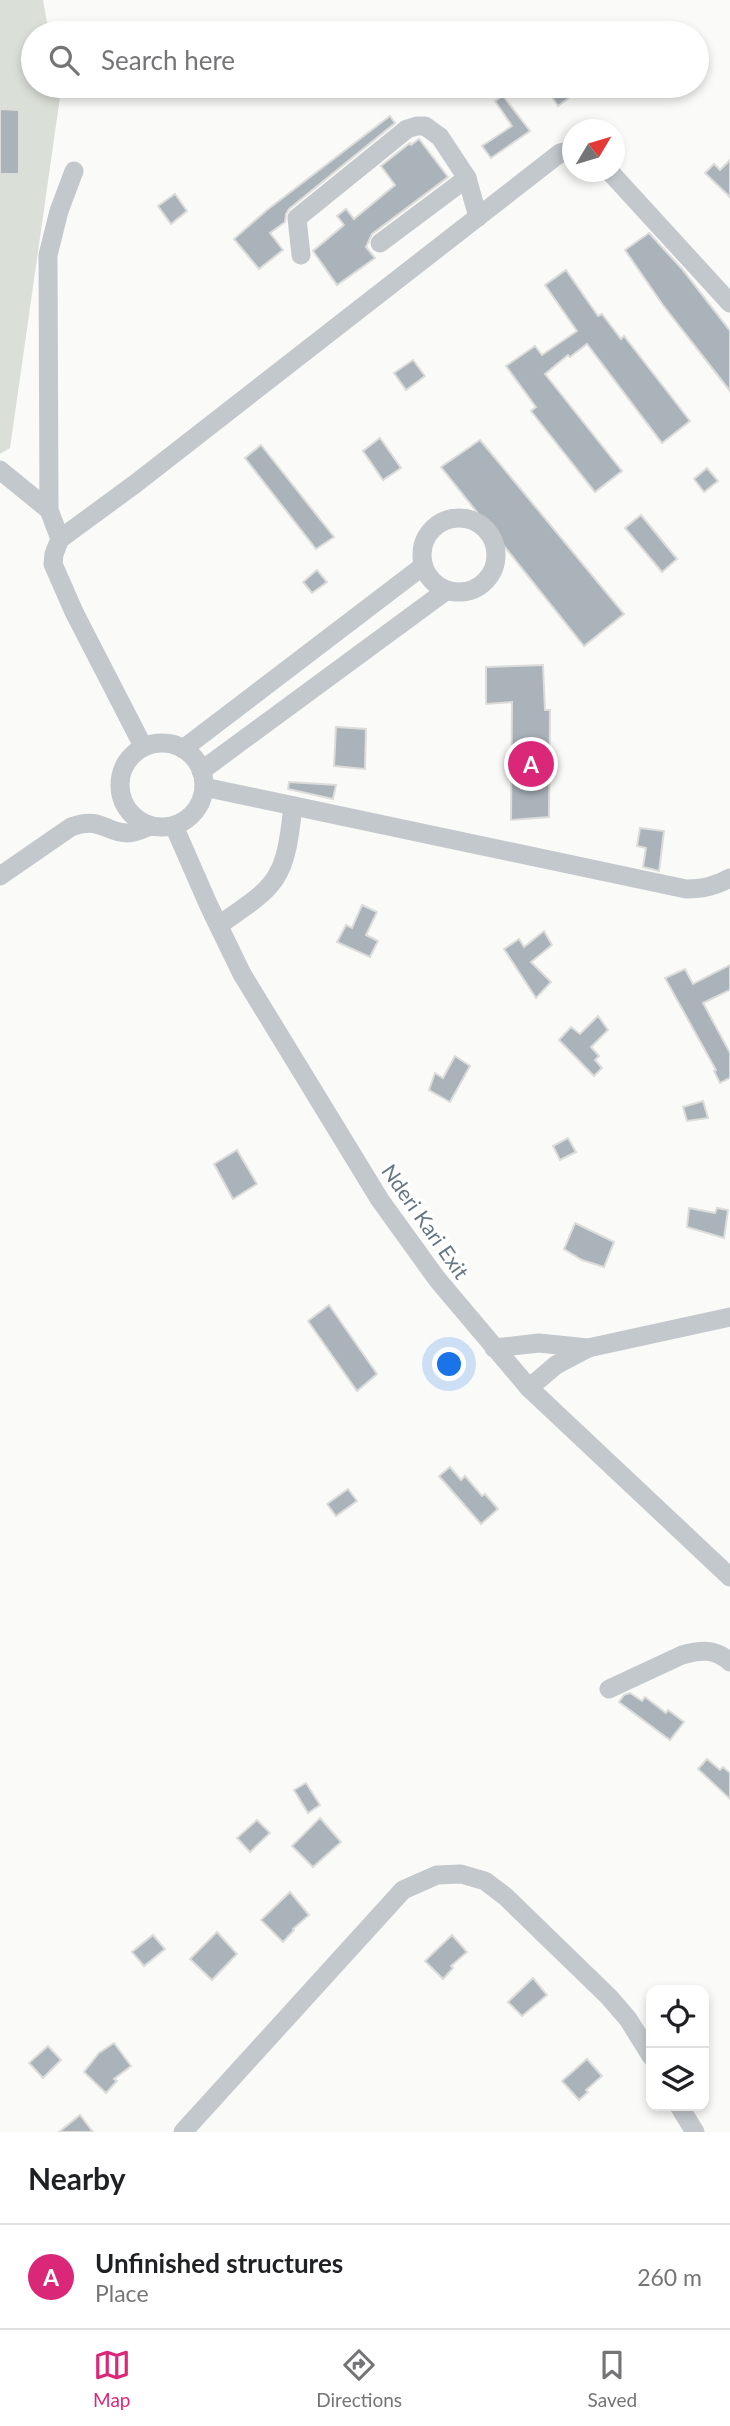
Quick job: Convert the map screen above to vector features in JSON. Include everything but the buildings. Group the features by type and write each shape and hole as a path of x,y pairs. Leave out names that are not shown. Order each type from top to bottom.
{"street":[{"path":"301,255 298,218 407,129 417,125 425,126 440,137 467,178 478,217"},
{"path":"144,746 74,612 53,564 60,539 135,484 562,152"},
{"path":"60,539 49,510 48,255 59,211 74,171"},
{"path":"380,243 467,178"},
{"path":"619,182 730,303"},
{"path":"0,470 49,510"},
{"path":"451,519 475,522 492,540 495,564 482,584 471,590 447,590 437,585 423,566 424,542 430,531 440,523 451,519"},
{"path":"183,749 423,566"},
{"path":"203,779 447,590"},
{"path":"0,877 71,827 93,823 131,834 150,826 174,826 186,820 195,812 201,800 203,779 194,759 183,749 168,744 144,746 127,762 121,775 120,790 124,804 133,816 150,826"},
{"path":"203,779 293,806 686,889 702,889 730,878"},
{"path":"219,925 258,899 273,884 283,868 289,844 293,806"},
{"name":"Nderi Kari Exit","path":"174,826 249,985 380,1200 437,1279 529,1388 730,1577"},
{"path":"529,1388 556,1364 588,1348 730,1317"},
{"path":"494,1348 539,1343 588,1348"},
{"path":"609,1689 694,1652 713,1651 730,1662"},
{"path":"183,2132 403,1890 437,1875 461,1874 485,1881 506,1897 609,1997 628,2019 646,2048"},
{"path":"682,2111 695,2132"}],"shaded area":[{"path":"0,0 43,0 47,21 21,21 21,98 60,98 10,448 0,454"}],"place":[{"name":"Unfinished structures","path":"531,764"}]}
